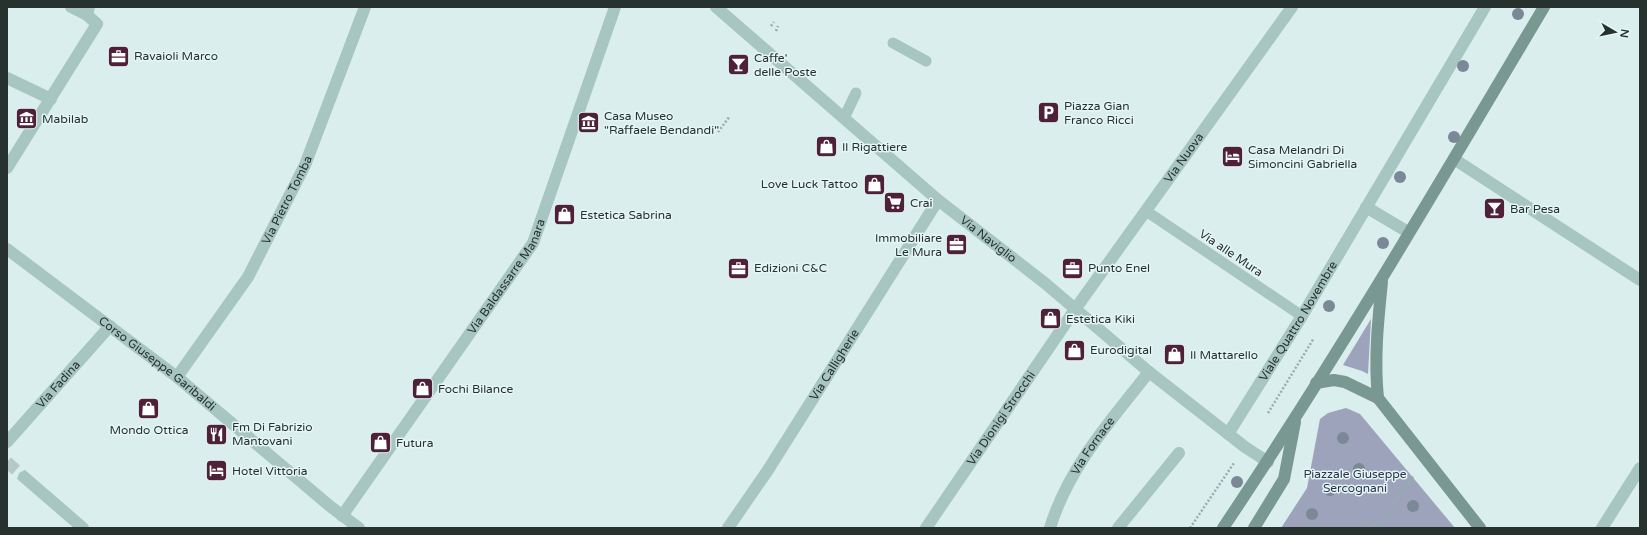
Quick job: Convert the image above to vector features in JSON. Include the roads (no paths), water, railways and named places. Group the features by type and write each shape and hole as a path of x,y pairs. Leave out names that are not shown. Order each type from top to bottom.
{"main road":[{"path":"1223,528 1268,462 1297,413 1382,280 1408,232 1454,159 1544,7"},
{"path":"1378,398 1375,372 1382,280"},
{"path":"1316,383 1334,380 1345,382 1378,398 1480,528"},
{"path":"1254,528 1284,479 1297,413"}],"street":[{"path":"7,168 97,24 88,11 71,7"},
{"name":"Via Pietro Tomba","path":"177,377 252,270 305,165 365,7"},
{"name":"Via Baldassarre Manara","path":"338,528 344,517 533,243 615,7"},
{"name":"Via Naviglio","path":"716,7 938,200 1076,308 1149,372 1228,434 1268,462"},
{"name":"Via Nuova","path":"1076,308 1292,7"},
{"name":"Viale Quattro Novembre","path":"1228,434 1302,316 1484,7"},
{"path":"7,78 51,99"},
{"path":"1454,159 1640,280"},
{"name":"Via Calligherie","path":"728,528 768,470 938,200"},
{"path":"1366,207 1408,232"},
{"name":"Corso Giuseppe Garibaldi","path":"7,249 177,377 359,528"},
{"name":"Via Dionigi Strocchi","path":"926,528 1076,308"},
{"name":"Via Fadina","path":"7,442 110,326"},
{"name":"Via Fornace","path":"1050,528 1055,512 1082,459 1149,372"},
{"path":"1118,528 1179,453"},
{"path":"1602,528 1640,468"},
{"path":"24,477 83,528"}],"lane":[{"path":"893,43 926,61"},
{"path":"844,118 856,92"},
{"name":"Via alle Mura","path":"1146,211 1302,316"}],"tunnel":[{"path":"7,462 24,477"}],"place":[{"name":"Ravaioli Marco","path":"119,56"},
{"name":"Caffe' delle Poste","path":"739,65"},
{"name":"Piazza Gian Franco Ricci","path":"1049,113"},
{"name":"Mabilab","path":"27,119"},
{"name":"Casa Museo \"Raffaele Bendandi\"","path":"589,123"},
{"name":"Il Rigattiere","path":"827,147"},
{"name":"Casa Melandri Di Simoncini Gabriella","path":"1233,157"},
{"name":"Love Luck Tattoo","path":"874,184"},
{"name":"Crai","path":"895,203"},
{"name":"Bar Pesa","path":"1495,209"},
{"name":"Estetica Sabrina","path":"565,215"},
{"name":"Immobiliare Le Mura","path":"957,245"},
{"name":"Edizioni C&C","path":"739,268"},
{"name":"Punto Enel","path":"1073,268"},
{"name":"Estetica Kiki","path":"1050,319"},
{"name":"Eurodigital","path":"1075,350"},
{"name":"Il Mattarello","path":"1174,355"},
{"name":"Fochi Bilance","path":"423,389"},
{"name":"Mondo Ottica","path":"149,409"},
{"name":"Fm Di Fabrizio Mantovani","path":"216,434"},
{"name":"Futura","path":"381,443"},
{"name":"Hotel Vittoria","path":"216,471"}],"park label":[{"name":"Piazzale Giuseppe Sercognani","path":"1355,481"}]}
